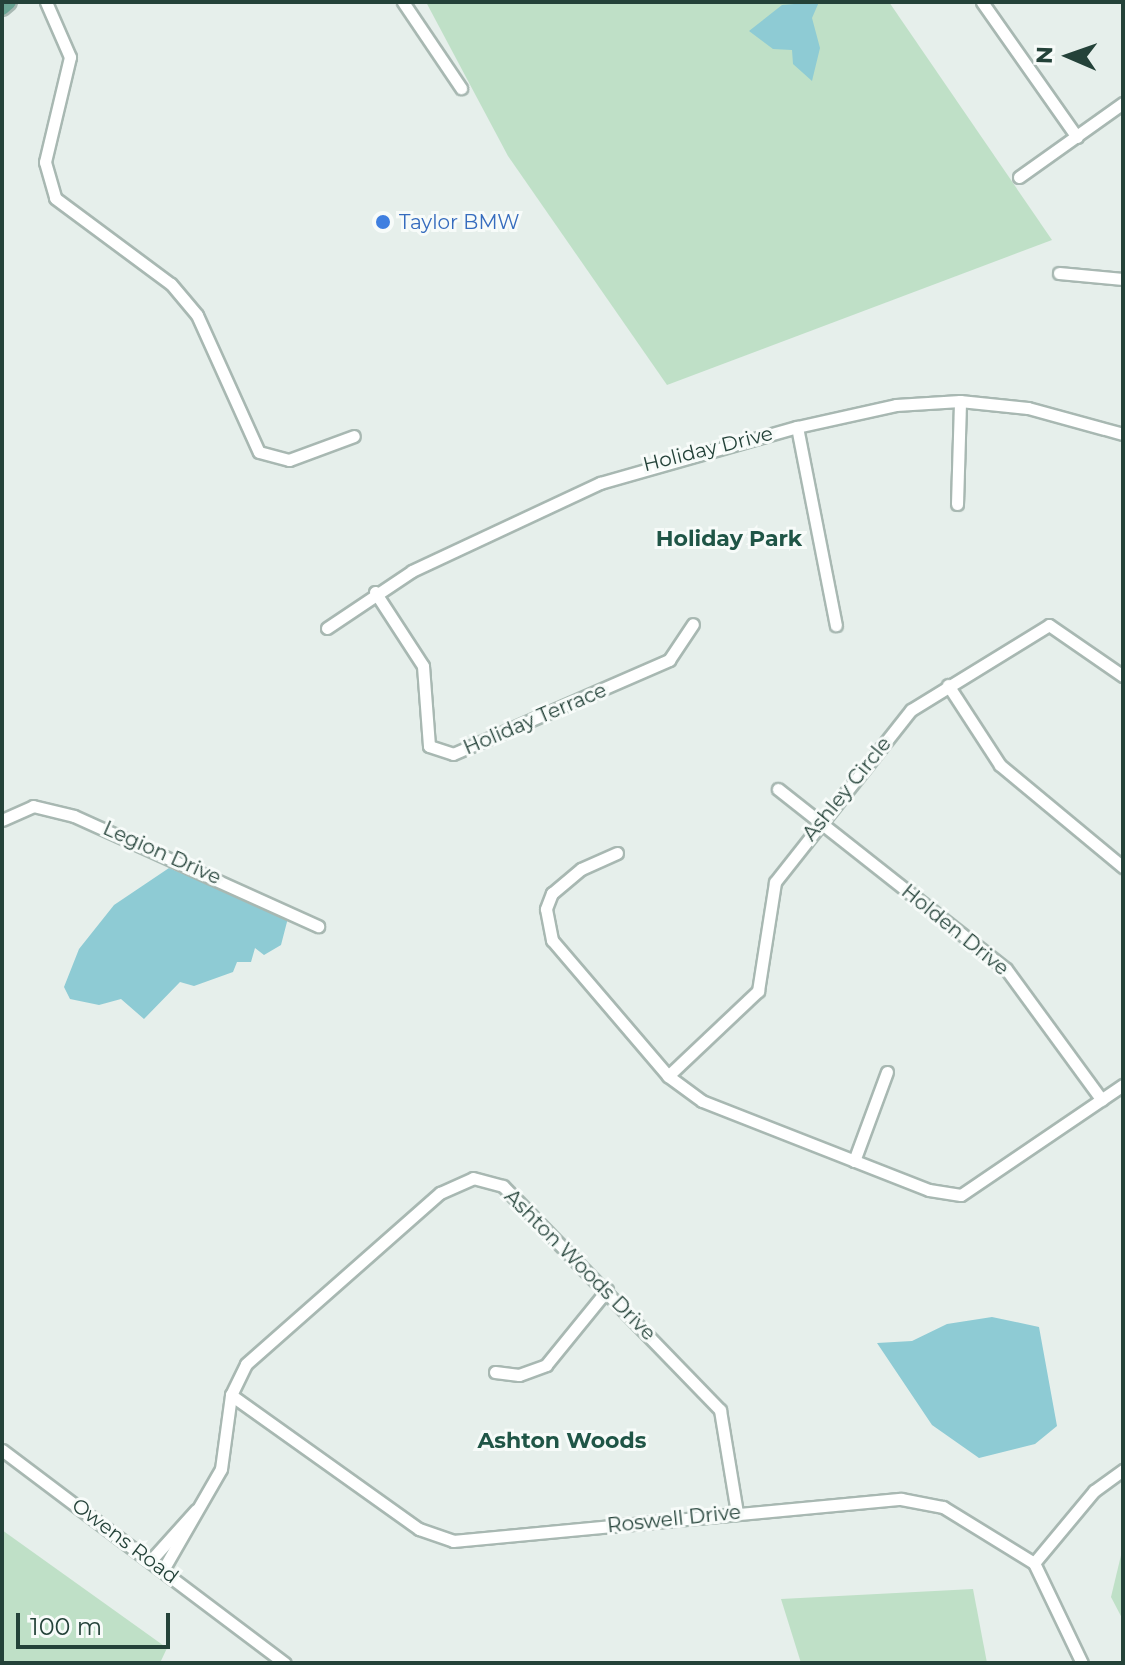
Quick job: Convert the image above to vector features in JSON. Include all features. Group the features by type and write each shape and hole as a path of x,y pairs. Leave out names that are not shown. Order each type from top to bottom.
{"main road":[{"path":"2,8 9,2"}],"street":[{"path":"46,2 69,40 70,57 45,162 55,198 171,284 197,315 259,452 289,460 354,436"},
{"path":"403,2 461,88"},
{"path":"982,2 1077,137"},
{"path":"1019,177 1123,103"},
{"path":"1059,273 1123,279"},
{"path":"957,504 960,401"},
{"name":"Holiday Drive","path":"327,628 375,592 637,467 797,427 896,405 960,401 1028,408 1123,434"},
{"path":"797,427 836,625"},
{"name":"Holiday Terrace","path":"375,592 423,666 429,746 453,754 669,660 693,624"},
{"name":"Ashley Circle","path":"668,1076 758,991 768,900 820,821 911,710 1049,625 1123,676"},
{"path":"948,685 1000,765 1123,867"},
{"name":"Holden Drive","path":"778,789 1006,969 1102,1100"},
{"name":"Legion Drive","path":"2,820 33,806 74,816 318,926"},
{"path":"617,853 565,880 546,909 547,925 567,963 668,1076 702,1101 854,1161 961,1195 1123,1085"},
{"path":"854,1161 887,1072"},
{"name":"Ashton Woods Drive","path":"164,1568 221,1469 231,1395 258,1352 456,1182 481,1178 503,1186 720,1410 737,1513"},
{"path":"495,1372 519,1375 546,1365 607,1290"},
{"name":"Roswell Drive","path":"231,1395 436,1538 922,1501 1034,1563"},
{"name":"Owens Road","path":"2,1450 164,1568 285,1663"},
{"path":"1082,1663 1034,1563 1094,1491 1123,1470"},
{"name":"Ashton Woods Drive","path":"152,1559 197,1510"}],"green space":[{"path":"426,2 889,2 1052,240 667,385 508,156"},
{"path":"2,1530 167,1648 160,1663 2,1663"},
{"path":"1123,1547 1123,1620 1111,1597"},
{"path":"973,1589 987,1663 801,1663 781,1599"}],"water":[{"path":"819,2 812,18 820,48 812,81 793,64 792,50 773,49 749,31 782,5"},
{"path":"169,868 288,918 281,945 264,955 255,948 251,962 237,962 233,972 194,986 180,982 144,1019 121,999 99,1005 70,999 64,987 79,949 114,905"},
{"path":"992,1317 1039,1327 1057,1426 1035,1444 979,1458 932,1425 877,1343 912,1341 947,1324"}],"place":[{"name":"Taylor BMW","path":"383,222"}],"district":[{"name":"Holiday Park","path":"729,539"},
{"name":"Ashton Woods","path":"562,1441"}]}
